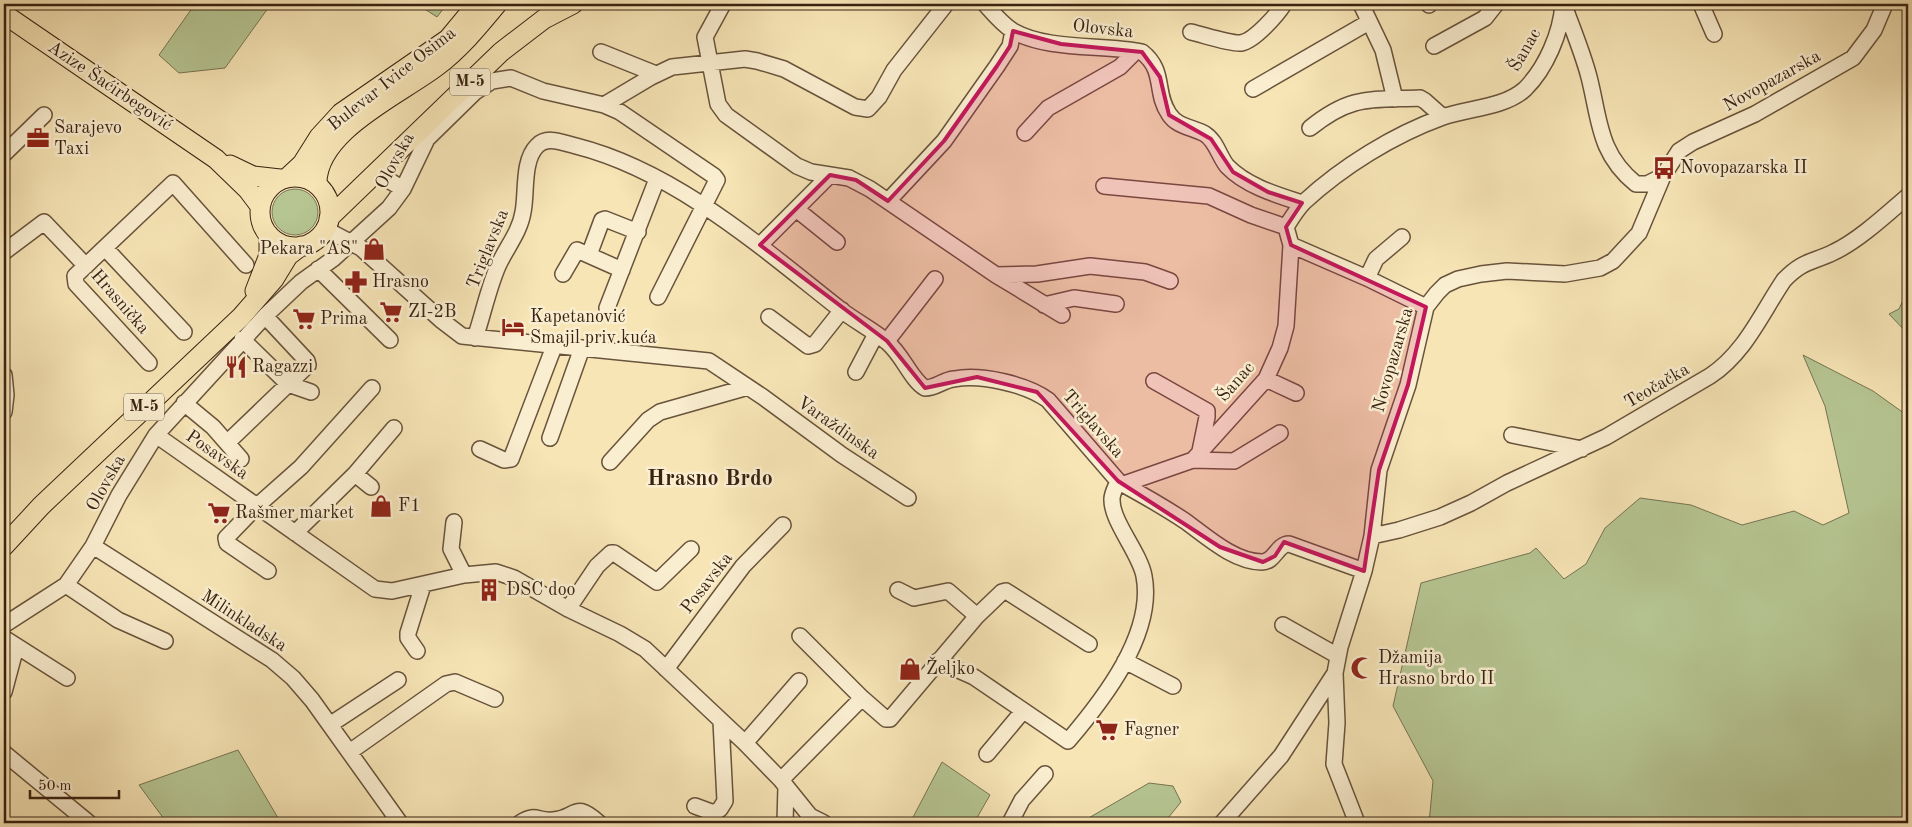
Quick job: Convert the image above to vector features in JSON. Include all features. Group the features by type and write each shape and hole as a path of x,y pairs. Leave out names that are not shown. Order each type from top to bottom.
{"main road":[{"name":"Bulevar Ivice Osima","path":"284,178 302,164 318,137 341,113 448,39 477,4"},
{"name":"Bulevar Ivice Osima","path":"321,189 320,166 325,154 340,136 358,120 442,62 478,28 497,4"},
{"name":"M-5","path":"4,546 40,506 241,316 269,286 288,256 301,246 319,237 327,224 375,172 501,52 544,19 573,4"},
{"name":"Azize Šaćirbegović","path":"4,14 216,159 253,176 284,178"},
{"name":"Azize Šaćirbegović","path":"216,159 248,190 260,206"},
{"name":"M-5","path":"321,189 345,190 375,172"},
{"path":"260,206 264,195 271,186 284,178 299,177 321,189 330,209 327,224"},
{"name":"M-5","path":"241,316 266,265 270,246 268,235 260,218 260,206"},
{"path":"268,235 278,243 289,246 301,246"}],"street":[{"path":"723,4 705,37 712,64 718,104 726,115 797,166 811,172 856,180 996,275 1062,315"},
{"path":"604,104 656,74 672,68 745,59 758,61 810,81 855,107 868,109 879,97 894,70 946,4"},
{"name":"Olovska","path":"985,4 1013,31 1061,44 1136,51 1150,58 1160,77 1163,104 1169,115 1184,127 1205,134 1211,139 1225,164 1233,172 1268,192 1302,203"},
{"path":"1191,32 1240,43 1250,40 1278,13 1284,4"},
{"path":"1361,4 1383,50 1396,100"},
{"path":"1434,46 1485,18 1496,4"},
{"name":"Šanac","path":"1121,483 1196,456 1266,379 1284,338 1291,245 1286,227 1302,203 1353,164 1414,130 1443,117 1509,99 1524,89 1542,66 1552,46 1562,23 1563,4"},
{"name":"Šanac","path":"1563,4 1589,76 1604,143 1618,166 1636,184 1647,184 1663,176"},
{"path":"1706,4 1714,34"},
{"name":"Novopazarska","path":"1357,823 1334,764 1338,723 1335,673 1338,656 1364,571 1372,536 1379,470 1408,385 1426,307 1445,285 1458,279 1507,271 1565,274 1600,268 1613,261 1639,233 1663,176 1679,152 1693,142 1735,125 1853,58 1874,30 1885,4"},
{"path":"1253,89 1369,22"},
{"path":"888,201 944,141 1010,46 1013,31"},
{"path":"1025,133 1048,108 1120,67 1136,51"},
{"path":"601,52 656,74"},
{"name":"Olovska","path":"4,625 66,585 93,546 119,495 156,435 184,402 265,316 301,282 351,242 388,208 403,189 427,139 475,92 492,81 502,78 518,79 543,91 573,100 604,104 620,112 714,176 717,180 702,206"},
{"path":"1310,128 1346,105 1363,100 1420,98 1443,117"},
{"path":"4,154 44,115"},
{"name":"Triglavska","path":"475,338 497,269 521,224 530,156 538,145 550,140 601,152 657,179 702,206 760,245 842,310 882,338 901,356 916,381 925,388 932,388 948,380 977,377 1037,392 1048,400 1121,483 1186,522 1220,547 1249,560 1263,562 1275,556 1285,544 1364,571"},
{"path":"375,172 403,189"},
{"path":"760,245 830,175"},
{"path":"606,308 638,232 657,179"},
{"name":"Hrasnička","path":"149,363 76,284 76,276 172,183 246,265"},
{"path":"1104,186 1209,196 1250,215 1286,227"},
{"name":"Teočačka","path":"1372,536 1440,517 1582,449 1726,366 1738,353 1784,280 1793,270 1812,259 1835,252 1876,223 1908,196"},
{"path":"658,296 702,206"},
{"path":"796,209 837,242"},
{"path":"589,255 602,220 605,219 638,232"},
{"name":"Hrasnička","path":"4,252 44,222 86,266"},
{"path":"327,224 351,242 441,320 462,336 475,338"},
{"path":"1367,278 1376,259 1402,236"},
{"path":"1291,245 1367,278 1426,307"},
{"name":"Hrasnička","path":"105,248 184,332"},
{"path":"563,274 575,251 580,250 622,270"},
{"path":"996,275 1037,274 1090,266 1145,272 1170,281"},
{"path":"318,270 390,340"},
{"path":"856,372 882,338 936,279"},
{"path":"1044,305 1074,298 1116,304"},
{"path":"769,317 808,346 815,344 842,310"},
{"path":"228,442 306,368 307,361 265,316"},
{"name":"Varaždinska","path":"475,338 703,359 748,387 842,455 908,498"},
{"path":"242,339 288,384 311,392"},
{"path":"480,449 504,460 511,459 555,344"},
{"path":"550,438 582,348"},
{"path":"4,375 6,396 4,412"},
{"path":"1266,379 1296,393"},
{"path":"1154,381 1206,411 1208,417 1196,456 1234,461 1280,433"},
{"path":"610,462 648,420 660,412 748,387"},
{"path":"268,571 225,541 257,506 301,467 372,388"},
{"path":"184,402 228,442 241,459"},
{"path":"295,533 355,474 394,428"},
{"name":"Posavska","path":"156,435 375,589 392,591 464,575 496,572 514,578 568,609 620,634 645,650 666,669 745,743 784,783 810,816 824,823"},
{"path":"1512,435 1582,449"},
{"path":"355,474 371,487"},
{"name":"Triglavska","path":"1121,483 1112,502 1120,525 1131,543 1144,575 1145,609 1138,634 1125,661"},
{"path":"454,522 451,549 464,575"},
{"name":"Posavska","path":"666,669 744,566 783,525"},
{"name":"Milinkladska","path":"93,546 272,660 293,678 351,751 400,823"},
{"name":"Posavska","path":"568,609 597,566 611,553 614,553 657,582 690,549"},
{"path":"66,585 118,620 165,641"},
{"path":"418,650 408,638 408,634 423,585"},
{"path":"898,590 914,598 948,592 977,616"},
{"path":"800,636 862,698 886,719 890,719 977,616 999,594 1006,591 1089,644"},
{"path":"1283,625 1338,656"},
{"path":"4,692 10,642 67,678"},
{"path":"938,661 974,677 1068,741 1085,721 1125,661 1173,686"},
{"name":"Novopazarska","path":"1222,823 1281,756 1335,673"},
{"path":"331,724 398,680"},
{"path":"745,743 799,681"},
{"path":"351,751 446,684 455,682 495,699"},
{"path":"785,823 784,783 862,698"},
{"path":"987,754 1023,711"},
{"path":"695,806 714,813 720,809 725,801 721,721"},
{"path":"4,753 89,823"},
{"path":"1010,823 1022,800 1045,774"},
{"path":"520,823 535,816 553,820 576,811 583,812 599,823"}],"highlighted area":[{"path":"1013,31 1061,44 1142,52 1160,77 1169,115 1211,139 1233,172 1268,192 1302,203 1286,227 1291,245 1426,307 1408,385 1379,470 1364,571 1284,542 1275,556 1263,562 1220,547 1118,481 1037,392 977,377 925,388 887,341 760,245 830,175 856,180 888,201 944,141 1010,46"}],"green space":[{"path":"195,4 271,4 225,68 179,73 159,55"},
{"path":"417,4 447,4 437,17"},
{"path":"295,189 308,193 314,199 318,212 314,225 308,231 295,235 282,231 276,225 272,212 276,199 282,193"},
{"path":"1908,289 1908,334 1889,314 1899,309"},
{"path":"1803,355 1873,391 1908,416 1908,823 1429,823 1433,781 1393,706 1421,583 1530,553 1536,548 1564,579 1586,564 1605,528 1640,498 1691,505 1742,525 1794,511 1823,525 1849,513 1825,406"},
{"path":"238,750 281,823 167,823 139,785"},
{"path":"942,762 990,795 974,823 910,823"},
{"path":"1149,783 1173,786 1181,802 1164,823 1080,823"}],"place":[{"name":"Sarajevo Taxi","path":"38,138"},
{"name":"Novopazarska II","path":"1664,168"},
{"name":"Pekara \"AS\"","path":"374,249"},
{"name":"Hrasno","path":"356,282"},
{"name":"ZI-2B","path":"391,312"},
{"name":"Prima","path":"304,319"},
{"name":"Kapetanović Smajil priv.kuća","path":"513,327"},
{"name":"Ragazzi","path":"236,367"},
{"name":"F1","path":"381,506"},
{"name":"Rašmer market","path":"219,513"},
{"name":"DSC doo","path":"489,590"},
{"name":"Džamija Hrasno brdo II","path":"1362,668"},
{"name":"Željko","path":"910,669"},
{"name":"Fagner","path":"1107,730"}],"district":[{"name":"Hrasno Brdo","path":"710,479"}]}
